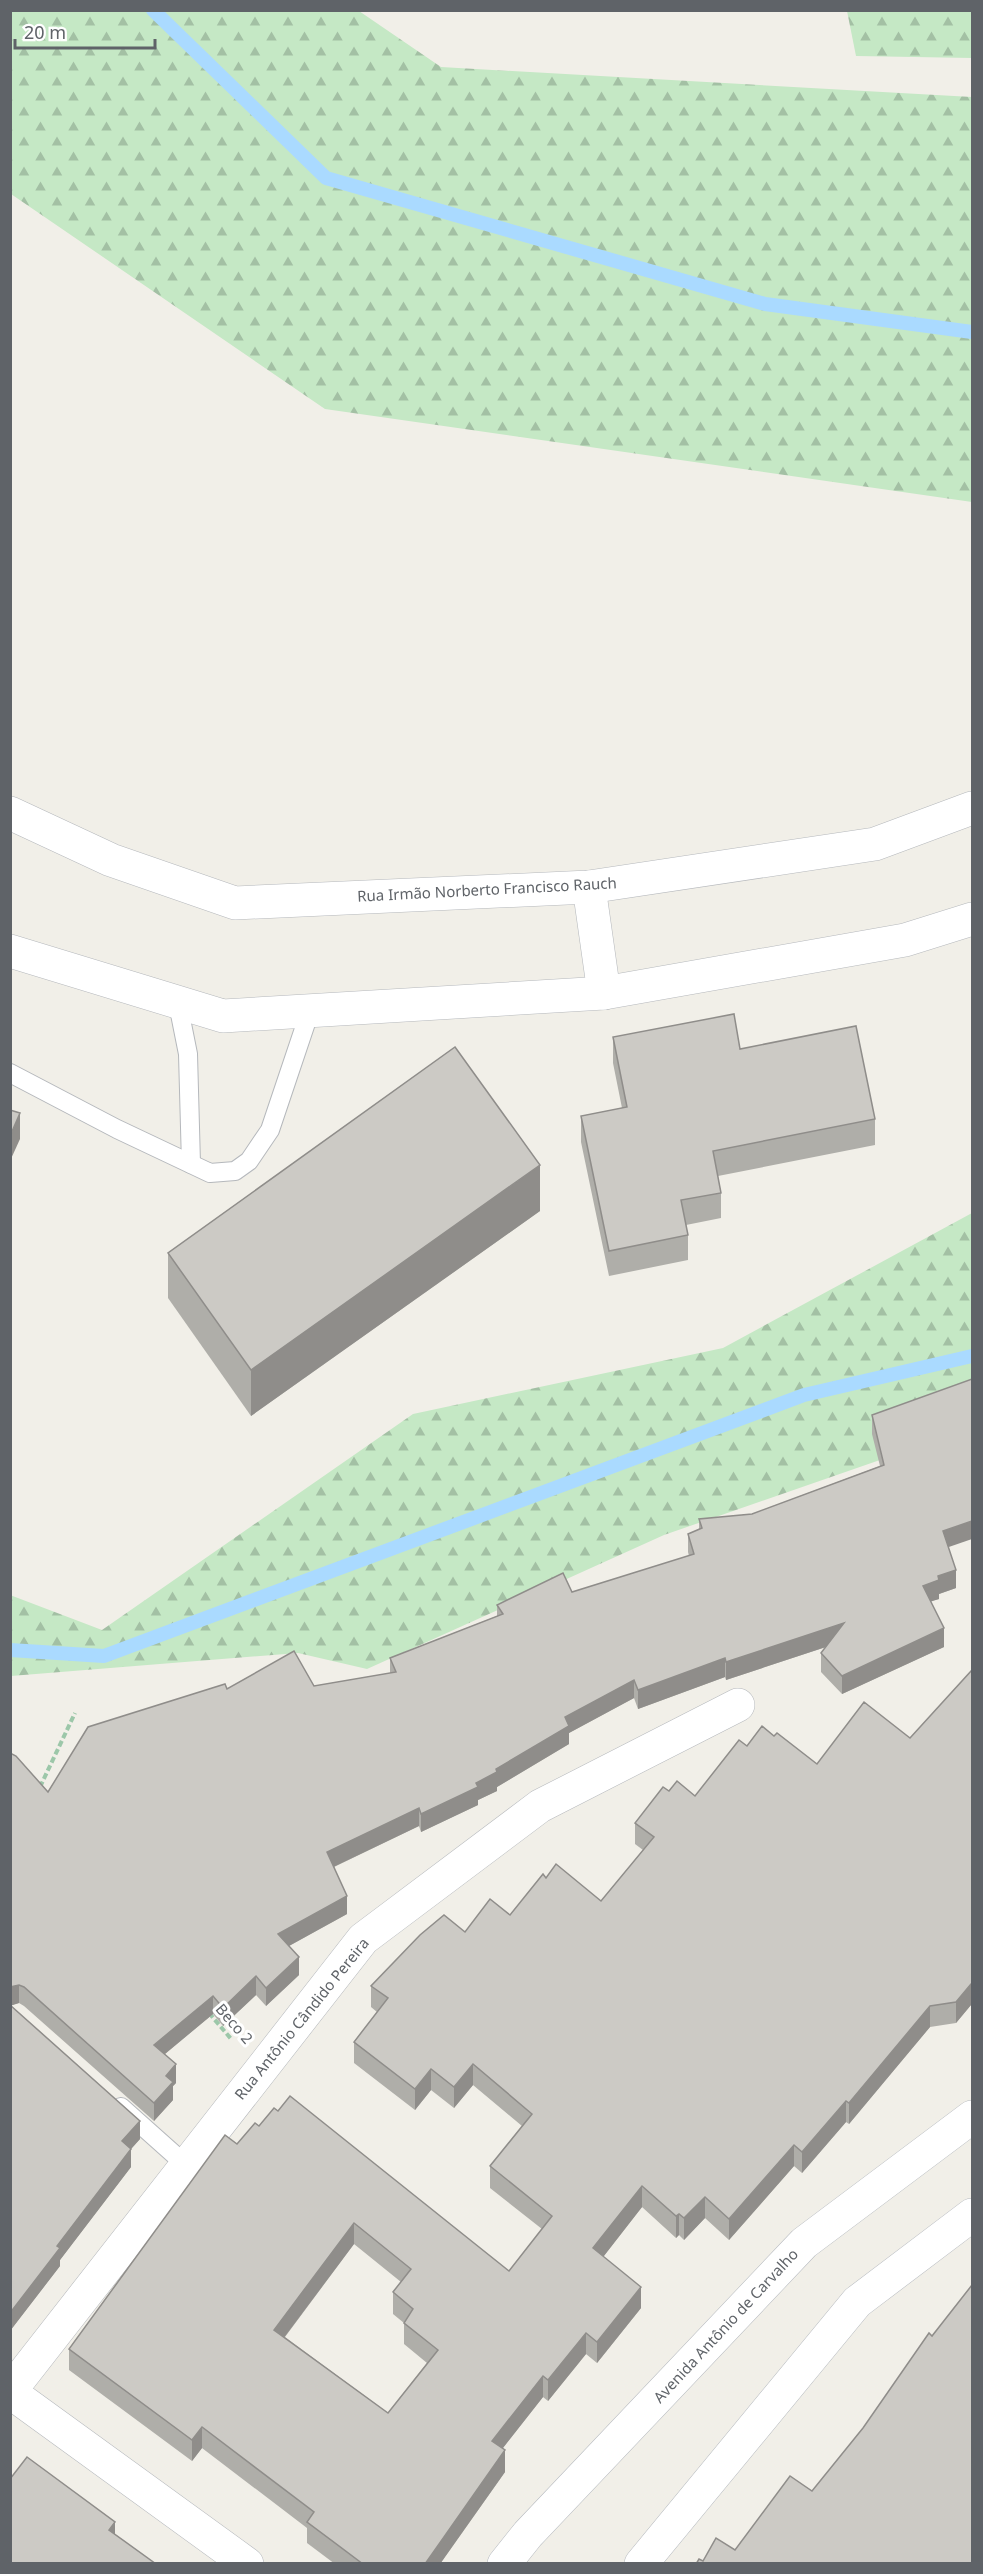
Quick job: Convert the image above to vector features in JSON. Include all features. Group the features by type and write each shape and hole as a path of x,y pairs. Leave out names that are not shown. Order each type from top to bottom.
{"street":[{"name":"Rua Irmão Norberto Francisco Rauch","path":"10,813 111,860 235,903 589,887 875,844 972,808"},
{"path":"589,887 604,993"},
{"path":"10,951 178,1004 224,1016 604,993 905,940 972,919"},
{"name":"Rua Antônio Cândido Pereira","path":"10,2391 363,1939 540,1806 738,1706"},
{"name":"Avenida Antônio de Carvalho","path":"504,2564 528,2534 804,2243 972,2116"},
{"path":"641,2564 857,2302 972,2215"},
{"path":"10,2391 247,2564"}],"lane":[{"path":"178,1004 188,1054 191,1164"},
{"path":"10,1073 210,1173 235,1171 249,1161 270,1130 310,1011"},
{"path":"106,2094 186,2165"}],"path":[{"path":"37,1793 75,1713"},
{"name":"Beco 2","path":"206,2009 259,2071"}],"green space":[{"path":"10,11 359,11 441,67 972,97 972,502 325,409 11,194"},
{"path":"847,11 972,11 972,58 856,56"},
{"path":"972,1213 972,1428 664,1535 367,1669 298,1653 11,1676 10,1595 102,1630 413,1414 723,1348"}],"building":[{"path":"734,1014 740,1049 856,1026 875,1119 713,1151 721,1193 681,1200 688,1235 609,1251 581,1116 627,1107 613,1037"},
{"path":"455,1047 540,1165 251,1370 168,1253"},
{"path":"10,1110 20,1113 10,1136"},
{"path":"972,1379 972,1521 943,1531 956,1570 938,1576 939,1580 923,1586 944,1628 842,1676 821,1653 844,1623 726,1662 725,1658 638,1690 634,1680 565,1717 569,1726 496,1769 497,1772 476,1783 478,1787 421,1814 419,1808 327,1852 347,1896 278,1934 299,1957 266,1988 256,1976 223,2008 213,1996 154,2045 176,2064 166,2076 173,2082 154,2103 24,1987 19,1985 10,1987 10,1753 16,1756 48,1792 88,1727 225,1684 227,1689 294,1651 314,1686 396,1672 390,1658 503,1614 497,1605 563,1573 572,1592 694,1554 688,1534 702,1528 699,1519 752,1514 884,1465 872,1415"},
{"path":"972,1670 972,1984 956,2002 930,2006 849,2103 846,2101 802,2152 794,2145 729,2219 705,2197 684,2218 679,2214 676,2216 642,2186 593,2248 641,2287 597,2342 586,2333 548,2380 543,2376 492,2441 505,2450 425,2564 363,2564 307,2522 314,2512 202,2427 192,2440 69,2349 225,2135 237,2144 255,2123 259,2126 274,2108 278,2111 290,2096 509,2271 552,2216 490,2166 532,2114 473,2064 454,2087 431,2069 415,2089 354,2042 388,1998 371,1986 420,1935 444,1915 465,1932 490,1899 510,1915 543,1874 546,1878 556,1864 601,1901 654,1837 635,1823 663,1787 669,1791 677,1781 695,1796 739,1740 747,1746 762,1726 774,1736 777,1733 817,1764 864,1702 910,1738","holes":["354,2223 411,2269 393,2292 413,2309 404,2323 438,2350 388,2413 274,2330"]},
{"path":"10,2005 140,2121 122,2141 131,2149 57,2246 60,2248 10,2313"},
{"path":"972,2285 972,2562 970,2564 696,2564 699,2559 703,2561 716,2538 735,2550 790,2476 812,2491 863,2428 929,2333 932,2336"},
{"path":"27,2457 115,2522 109,2530 156,2564 10,2564 10,2479"}],"waterway":[{"path":"153,10 326,178 765,304 972,332"},
{"path":"10,1650 104,1656 804,1395 972,1356"}]}
